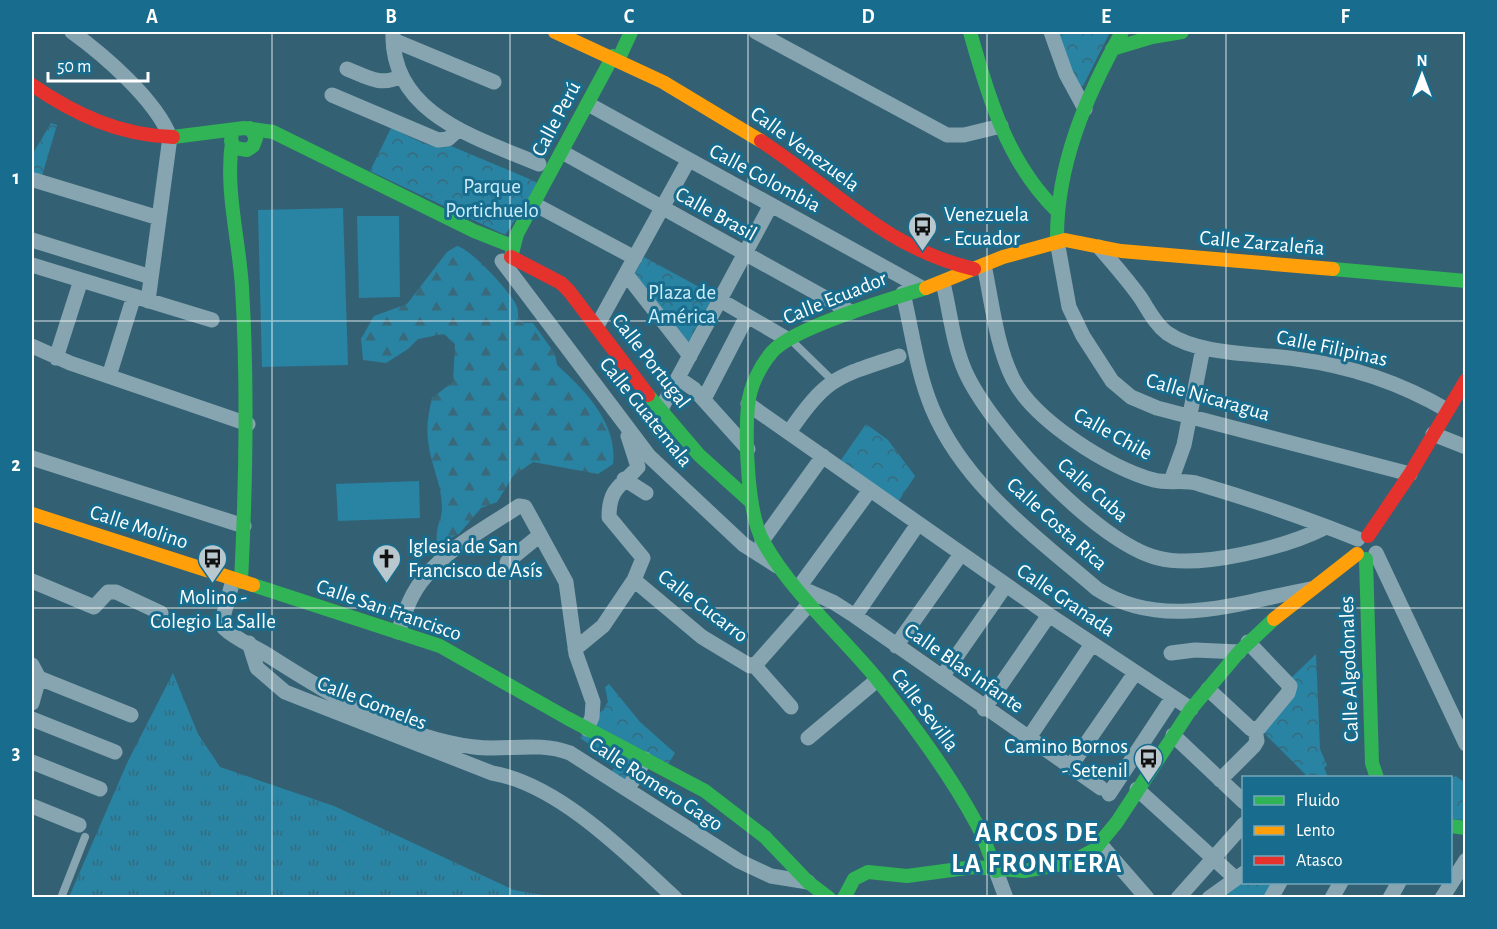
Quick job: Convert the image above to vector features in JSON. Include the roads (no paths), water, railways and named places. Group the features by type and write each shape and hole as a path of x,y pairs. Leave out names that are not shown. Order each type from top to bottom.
{"street":[{"path":"72,32 98,51 140,95 166,127 170,137 151,277 109,376"},
{"name":"Calle Venezuela","path":"555,32 616,57 748,133 903,245 936,261 979,267"},
{"name":"Calle Perú","path":"506,248 534,204 588,104 631,32"},
{"path":"756,32 946,135 964,135 1001,126"},
{"path":"970,32 1001,126 1031,182 1056,210"},
{"path":"1051,32 1066,74 1085,110"},
{"path":"1057,241 1056,210 1085,110 1122,32"},
{"path":"1112,50 1152,37 1182,32"},
{"path":"393,36 401,76 418,101 458,130 539,164"},
{"path":"393,36 494,82"},
{"path":"347,69 379,82 392,81 401,76"},
{"name":"Calle Portugal","path":"32,85 72,112 107,128 136,135 170,137 210,133 235,140 243,126 267,130 506,248 566,286 705,462 750,501"},
{"path":"332,95 438,140 448,139 458,130"},
{"name":"Calle Colombia","path":"588,104 922,288"},
{"path":"237,581 244,526 248,424 244,307 230,173 235,140 250,148 255,142 255,135 250,128"},
{"path":"255,142 283,137"},
{"name":"Calle Brasil","path":"562,152 852,312"},
{"path":"597,326 688,161"},
{"path":"34,180 159,218"},
{"path":"534,204 635,258"},
{"path":"661,409 771,205"},
{"path":"32,240 151,277"},
{"name":"Calle Ecuador","path":"799,587 780,568 762,541 750,501 748,404 760,368 772,351 788,339 852,312 903,293 943,283 979,267 1057,241"},
{"name":"Calle Zarzaleña","path":"1057,241 1074,241 1121,251 1466,281"},
{"name":"Calle Nicaragua","path":"1057,241 1074,321 1112,381 1141,403 1410,474"},
{"name":"Calle Filipinas","path":"1099,247 1161,327 1178,339 1203,348 1298,359 1365,372 1403,386 1447,410"},
{"name":"Calle Guatemala","path":"506,248 627,427 655,463 722,527 744,545 780,568"},
{"path":"32,266 212,320"},
{"name":"Calle Chile","path":"979,267 1007,366 1030,405 1050,423 1101,456 1146,478 1193,482 1326,527 1365,548"},
{"path":"626,274 690,356"},
{"path":"56,358 81,280"},
{"name":"Calle Cuba","path":"943,283 964,368 975,392 1028,459 1076,505 1121,541 1158,559 1199,561 1280,545 1326,527"},
{"name":"Calle Costa Rica","path":"903,293 929,399 950,441 1001,506 1097,589 1114,599 1134,605 1192,611 1224,609 1310,589"},
{"path":"720,300 788,339"},
{"path":"704,399 747,316"},
{"path":"32,346 56,358 248,424"},
{"path":"1171,481 1184,445 1203,348"},
{"path":"789,432 812,398 832,381 899,356"},
{"path":"678,378 704,399 748,449"},
{"path":"844,897 854,879 868,872 907,876 974,867 1014,872 1060,865 1086,855 1100,844 1191,710 1243,647 1310,589 1365,548 1466,380"},
{"name":"Calle Granada","path":"748,404 1049,615 1191,710"},
{"path":"627,427 638,467 613,493 609,517 643,558 634,580"},
{"path":"1433,434 1466,447"},
{"path":"762,541 823,456"},
{"path":"32,458 244,526"},
{"path":"624,479 646,493"},
{"path":"799,587 870,490"},
{"path":"398,632 410,598 420,583 454,551 522,505 566,582 575,649 593,702 592,717 587,729"},
{"name":"Calle Molino","path":"32,514 237,581"},
{"path":"855,616 918,524"},
{"path":"507,562 540,535"},
{"path":"1365,548 1466,744"},
{"name":"Calle Algodonales","path":"1365,548 1372,775"},
{"path":"896,646 961,554"},
{"name":"Calle Cucarro","path":"575,649 603,626 634,580 702,637 747,664 754,665 811,603"},
{"path":"32,581 94,607 108,591 116,591 161,613"},
{"name":"Calle San Francisco","path":"237,581 440,646 587,729 663,767 734,811 781,853 808,882 829,897"},
{"name":"Calle Gomeles","path":"237,581 222,625 227,631 360,710 432,738 474,747 506,748"},
{"path":"942,677 1006,585"},
{"name":"Calle Sevilla","path":"799,587 877,680 963,798 985,838 996,871"},
{"name":"Calle Blas Infante","path":"799,587 833,602 855,616 984,709 1105,791 1173,697"},
{"path":"984,709 1049,615"},
{"name":"Calle Gomeles","path":"249,643 257,668 285,692 492,772 504,773 528,783 570,808 675,897"},
{"path":"1028,739 1092,644"},
{"path":"1172,653 1243,647 1287,682 1290,690 1255,730"},
{"path":"754,665 791,707"},
{"path":"32,703 36,671 131,715"},
{"path":"1070,767 1135,673"},
{"path":"808,738 877,680"},
{"path":"1208,689 1255,730 1257,741 1220,780"},
{"path":"32,719 116,752"},
{"path":"1173,735 1242,800"},
{"name":"Calle Romero Gago","path":"506,748 539,746 570,753 728,856 771,876 808,882"},
{"path":"504,773 506,748"},
{"path":"628,789 645,759"},
{"path":"32,762 100,789"},
{"path":"1137,789 1214,858 1239,875 1209,897"},
{"path":"32,806 82,831"},
{"path":"1178,897 1242,826"},
{"path":"1100,844 1148,897"},
{"path":"1452,882 1466,860"},
{"path":"996,871 1006,897"},
{"path":"1271,897 1279,884"},
{"path":"1332,897 1340,884"},
{"path":"1390,897 1398,884"},
{"path":"1442,897 1450,884"}],"lane":[{"path":"788,339 832,381"},
{"path":"62,897 82,831"}],"place":[{"name":"Venezuela - Ecuador","path":"923,252"},
{"name":"Molino - Colegio La Salle","path":"213,584"},
{"name":"Iglesia de San Francisco de Asís","path":"387,584"},
{"name":"Camino Bornos - Setenil","path":"1149,784"}],"district":[{"name":"ARCOS DE LA FRONTERA","path":"1037,848"}],"park label":[{"name":"Parque Portichuelo","path":"492,198"},
{"name":"Plaza de América","path":"682,304"}]}
